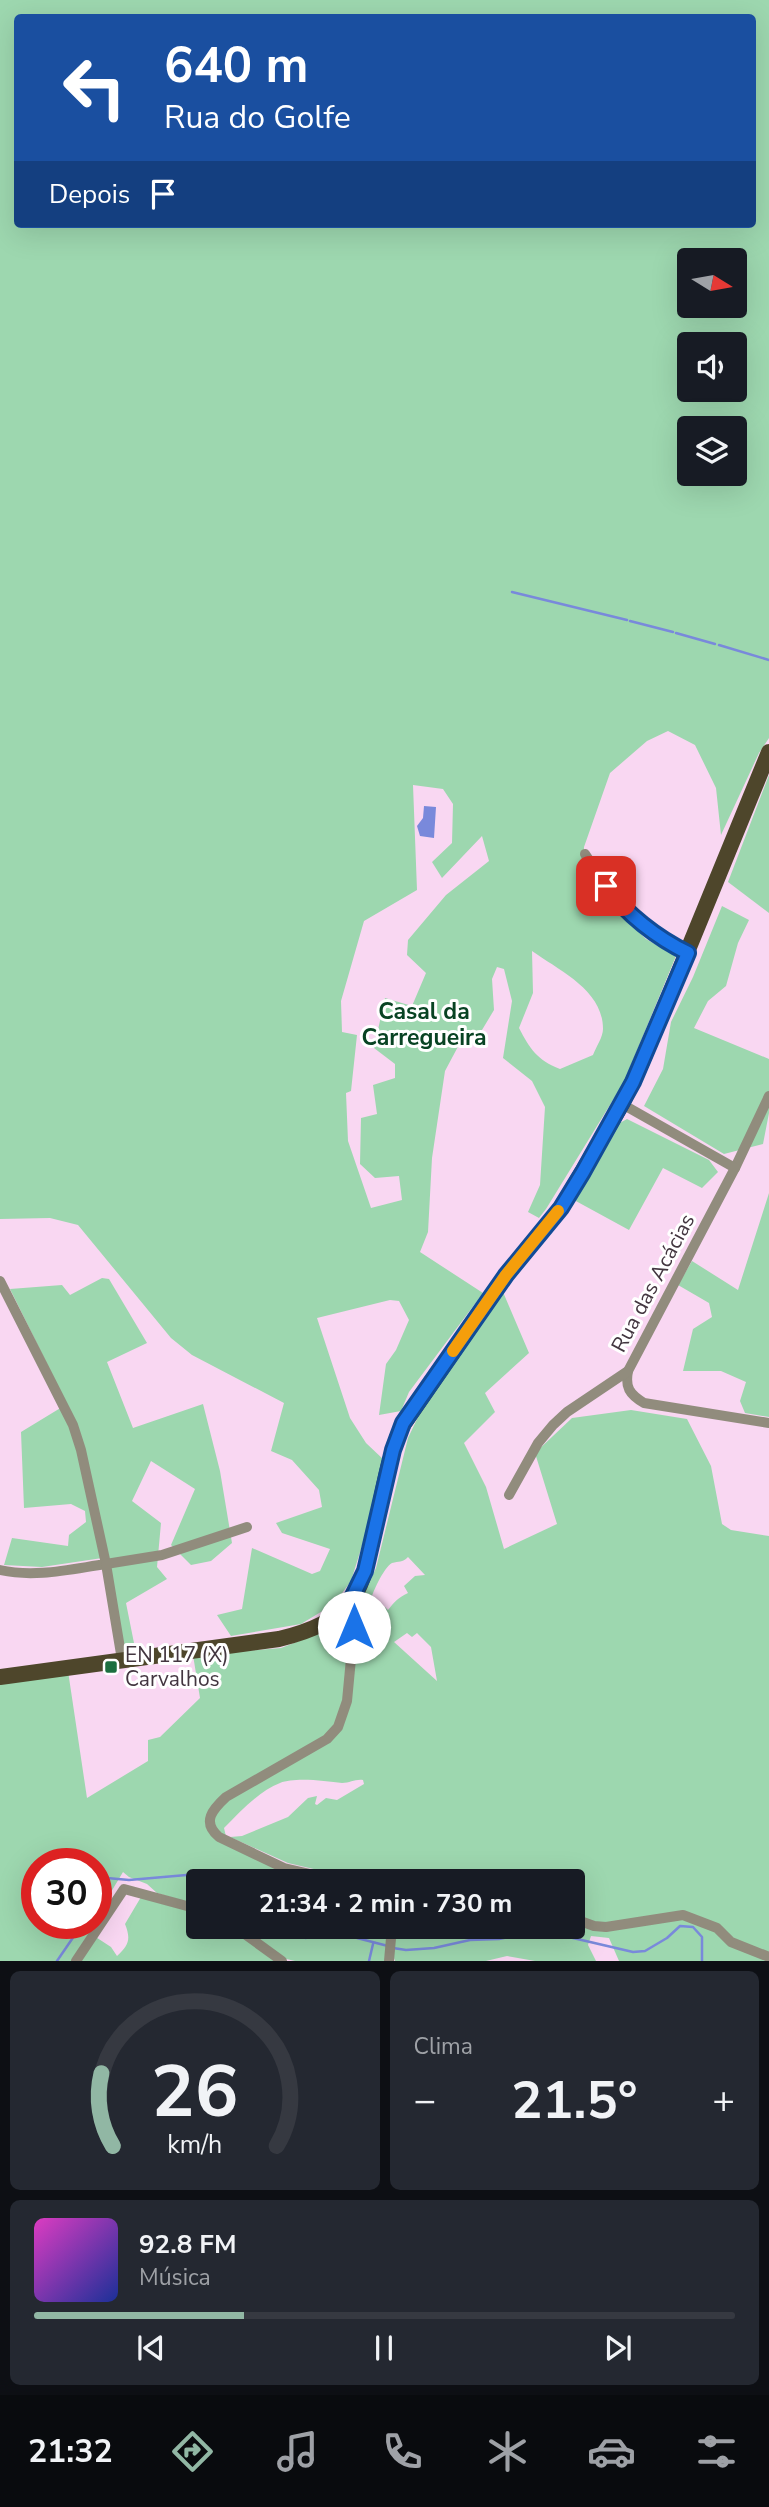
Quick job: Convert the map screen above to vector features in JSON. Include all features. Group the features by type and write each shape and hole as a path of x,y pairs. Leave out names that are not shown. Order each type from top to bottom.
{"main road":[{"path":"0,1677 290,1636 324,1622 349,1604 365,1571 393,1450 403,1423 506,1275 561,1208 622,1104 688,953 769,752"}],"street":[{"path":"585,854 616,901 665,942 688,953"},
{"name":"Rua das Acácias","path":"509,1495 538,1443 553,1424 628,1371 735,1168 769,1096"},
{"path":"622,1104 735,1168"},
{"path":"0,1281 73,1425 106,1564 122,1660"},
{"path":"628,1371 628,1390 644,1403 769,1423"},
{"path":"0,1570 13,1573 45,1573 162,1555 247,1527"},
{"path":"289,1869 219,1837 211,1829 209,1816 226,1797 327,1740 338,1727 346,1702 354,1627 354,1611 349,1604"},
{"path":"76,1961 124,1889 186,1906"},
{"path":"585,1923 606,1927 683,1915 717,1928 731,1942 769,1957"},
{"path":"252,1939 282,1961"},
{"path":"389,1961 391,1939"}],"green space":[{"path":"0,0 769,0 769,738 759,753 721,835 716,788 695,745 668,731 647,741 610,773 584,847 584,864 599,893 646,939 676,956 624,1082 539,1218 528,1212 540,1185 545,1107 532,1081 503,1058 512,1001 504,969 497,967 492,979 494,1010 482,1030 461,1041 445,1071 432,1158 428,1232 420,1252 483,1293 409,1392 401,1411 379,1415 386,1364 396,1350 409,1320 399,1301 390,1300 317,1318 350,1418 366,1443 384,1460 375,1504 351,1581 334,1604 301,1624 231,1636 217,1615 242,1609 252,1548 312,1574 320,1571 330,1549 282,1533 276,1523 322,1507 319,1490 292,1460 271,1451 284,1403 192,1355 171,1338 78,1225 50,1218 0,1219","holes":["413,785 443,789 453,804 452,843 432,862 442,878 482,836 489,861 446,895 408,940 407,955 426,973 412,1006 385,998 374,1048 395,1064 395,1078 373,1085 377,1114 361,1118 360,1164 375,1178 399,1176 402,1200 371,1208 348,1141 346,1093 351,1091 357,1035 342,1032 341,1001 364,921 417,890","532,951 567,974 588,992 601,1015 603,1029 593,1055 560,1069 545,1062 535,1053 519,1028 533,993"]},
{"path":"769,775 769,913 728,882"},
{"path":"722,906 749,920 738,943 726,986 708,1001 694,1028 769,1059 769,1113 763,1144 724,1154 644,1106 663,1069 671,1022"},
{"path":"627,1119 709,1160 718,1172 702,1188 663,1168 629,1230 574,1200 618,1124"},
{"path":"769,1193 769,1417 745,1413 740,1401 746,1382 721,1371 683,1371 693,1329 712,1317 709,1303 678,1285 692,1261 738,1290"},
{"path":"102,1278 109,1279 147,1343 107,1362 133,1428 203,1404 220,1471 232,1543 211,1561 191,1565 171,1545 195,1489 151,1461 132,1501 161,1523 157,1567 167,1579 126,1603 135,1648 123,1644 109,1557 42,1567 4,1565 12,1538 68,1546 69,1535 86,1522 85,1511 71,1504 24,1508 21,1432 67,1404 10,1289 62,1285 70,1295"},
{"path":"503,1292 529,1353 485,1393 495,1412 464,1443 486,1487 504,1549 557,1524 535,1453 572,1418 631,1410 687,1419 711,1466 722,1524 731,1530 769,1536 769,1961 619,1961 609,1938 591,1936 588,1945 596,1961 535,1961 507,1956 486,1961 395,1961 395,1939 585,1939 585,1869 314,1869 288,1863 230,1837 242,1836 288,1817 308,1798 317,1796 317,1805 326,1798 337,1800 364,1784 363,1780 342,1783 302,1780 286,1781 265,1791 224,1828 228,1845 282,1869 186,1869 186,1901 157,1893 147,1884 123,1872 112,1890 112,1848 21,1848 21,1939 99,1939 111,1947 117,1956 128,1941 125,1924 141,1897 186,1908 186,1939 248,1939 275,1961 0,1961 0,1682 68,1671 87,1798 148,1761 148,1740 160,1737 200,1698 193,1655 281,1648 312,1636 348,1617 365,1633 367,1647 376,1637 358,1606 376,1568 408,1438 428,1396","holes":["408,1557 425,1575 415,1576 404,1586 408,1593 388,1610 385,1607 379,1619 379,1613 370,1603 382,1575 392,1563","407,1633 412,1637 417,1633 431,1647 437,1681 394,1642"]},
{"path":"257,1939 389,1939 386,1961 295,1961 282,1958"}],"water":[{"path":"424,806 436,807 434,838 420,836 417,826 423,818"}],"waterway":[{"path":"512,592 627,620"},
{"path":"630,621 673,632"},
{"path":"676,633 715,644"},
{"path":"719,645 769,660"},
{"path":"112,1878 129,1880 186,1875"},
{"path":"393,1948 434,1948 551,1928 573,1938 633,1952 645,1951 667,1938 680,1926 693,1927 702,1937 702,1961"},
{"path":"57,1961 72,1939"},
{"path":"361,1939 388,1946"},
{"path":"369,1961 373,1944"}],"slow traffic":[{"path":"453,1351 506,1275 558,1211"}],"place":[{"name":"EN 117 (X) Carvalhos","path":"111,1667"}],"district":[{"name":"Casal da Carregueira","path":"424,1024"}],"route":[{"path":"354,1627 354,1611 349,1604 365,1571 393,1450 403,1423 506,1275 561,1208 583,1172 633,1082 688,953 665,942 616,901 606,886"}]}
